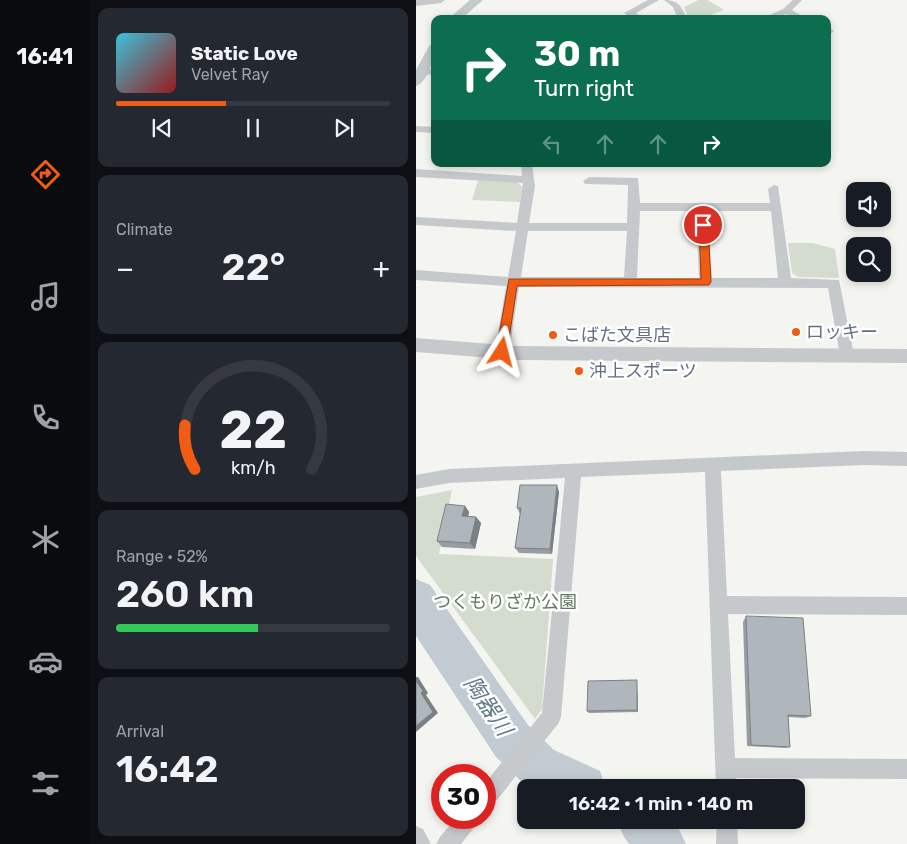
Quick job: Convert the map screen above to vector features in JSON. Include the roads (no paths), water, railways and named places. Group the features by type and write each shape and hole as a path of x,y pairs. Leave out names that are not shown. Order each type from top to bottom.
{"street":[{"path":"416,3 441,0"},
{"path":"459,15 476,0"},
{"path":"633,15 629,13 655,0"},
{"path":"668,0 677,6 680,15"},
{"path":"776,15 786,11 798,0"},
{"path":"786,11 794,15"},
{"path":"418,77 431,53"},
{"path":"418,77 431,73"},
{"path":"416,130 431,130"},
{"path":"502,352 529,186 526,167"},
{"path":"416,172 528,180"},
{"path":"589,181 634,181 630,282"},
{"path":"774,189 785,283"},
{"path":"702,206 706,282"},
{"path":"634,207 776,207"},
{"path":"416,221 522,227 633,226"},
{"path":"416,275 513,282 834,283 847,355"},
{"path":"416,345 502,352 907,356"},
{"path":"416,482 449,476 864,458 907,459"},
{"path":"713,464 725,778 907,769"},
{"path":"496,786 551,717 574,471"},
{"path":"718,605 907,606"},
{"path":"447,844 460,829"},
{"path":"727,829 727,844"},
{"path":"416,836 420,844"}],"waterway":[{"name":"陶器川","path":"416,599 512,741 538,766 565,779"},
{"name":"陶器川","path":"648,829 661,844"}],"place":[{"name":"ロッキー","path":"796,332"},
{"name":"こばた文具店","path":"553,335"},
{"name":"沖上スポーツ","path":"579,371"}],"park label":[{"name":"つくもりざか公園","path":"505,602"}]}
